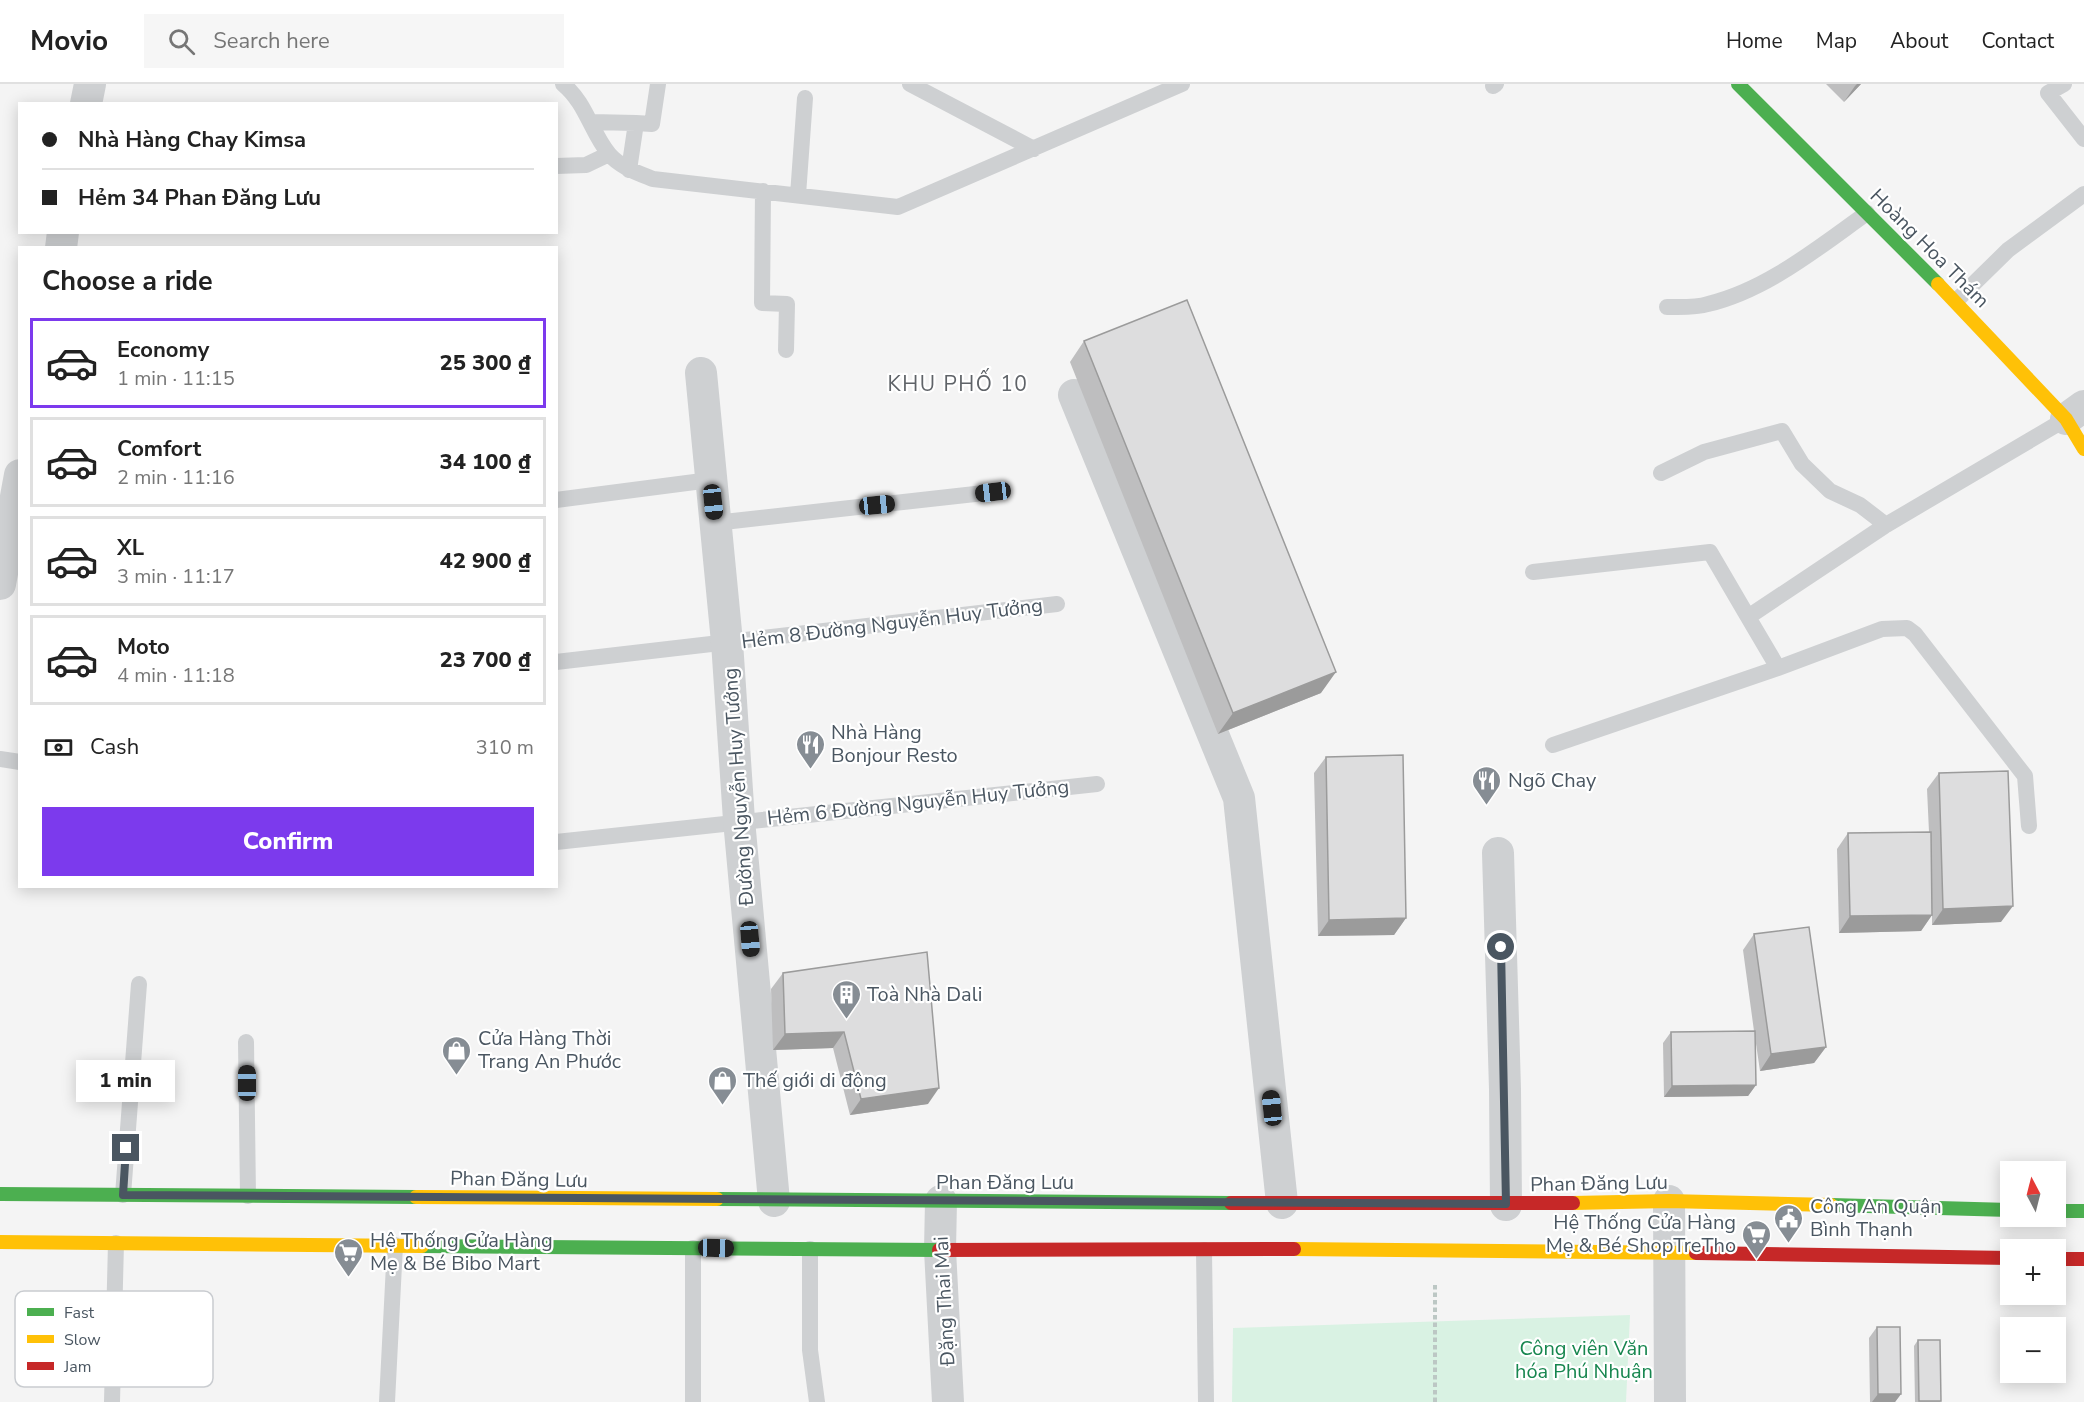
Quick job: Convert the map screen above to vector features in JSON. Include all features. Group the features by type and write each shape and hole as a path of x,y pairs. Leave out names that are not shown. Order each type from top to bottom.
{"main road":[{"name":"Hoàng Hoa Thám","path":"1738,84 1956,301 2075,413 2084,449"},
{"name":"Phan Đăng Lưu","path":"0,1194 774,1201 1506,1204 1669,1201 2000,1210"},
{"path":"2066,1211 2084,1211"},
{"path":"0,1242 940,1250 1668,1252 2000,1258"},
{"path":"2066,1259 2084,1260"}],"street":[{"path":"86,102 90,84"},
{"name":"Đường Nguyễn Huy Tưởng","path":"701,374 727,642 739,820 774,1201"},
{"path":"1074,395 1239,798 1282,1203"},
{"path":"0,584 3,542 18,491"},
{"path":"1498,853 1506,1089 1506,1204"},
{"name":"Đặng Thai Mai","path":"941,1201 940,1250 948,1402"},
{"path":"1669,1201 1670,1402"}],"lane":[{"path":"563,84 586,111 609,154 629,170 653,179 898,207 1182,84"},
{"path":"591,122 652,124 658,84"},
{"path":"910,84 1034,149"},
{"path":"2064,84 2049,93 2084,139"},
{"path":"798,195 805,98"},
{"path":"629,170 636,123"},
{"path":"558,166 586,165 609,154"},
{"path":"763,191 762,303 787,304 786,350"},
{"path":"1956,301 2008,250 2084,194"},
{"path":"1667,308 1707,305 1745,292 1813,251 1867,213"},
{"path":"1748,617 1886,525 2075,413"},
{"path":"1661,473 1704,452 1782,431 1802,464 1830,491 1860,505 1886,525"},
{"path":"558,500 710,480"},
{"path":"715,524 993,492"},
{"path":"1533,572 1710,552 1778,668"},
{"name":"Hẻm 8 Đường Nguyễn Huy Tưởng","path":"558,662 1057,604"},
{"path":"1553,745 1778,668 1882,629 1907,628 1915,634 2025,776 2029,826"},
{"path":"0,759 18,762"},
{"name":"Hẻm 6 Đường Nguyễn Huy Tưởng","path":"558,842 739,820 1097,784"},
{"path":"123,1195 139,984"},
{"path":"246,1042 248,1196"},
{"path":"115,1291 116,1243"},
{"path":"387,1402 395,1245"},
{"path":"693,1248 693,1402"},
{"path":"810,1249 810,1350 817,1402"},
{"path":"1204,1250 1206,1402"},
{"path":"112,1387 112,1402"}],"path":[{"path":"1435,1321 1435,1402"}],"green space":[{"name":"Công viên Văn hóa Phú Nhuận","path":"1630,1315 1626,1402 1232,1402 1233,1328"}],"building":[{"path":"1187,300 1336,672 1233,713 1084,341"},
{"path":"1403,755 1406,918 1329,920 1326,757"},
{"path":"2008,771 2013,906 1943,909 1939,773"},
{"path":"1931,832 1932,915 1850,916 1848,833"},
{"path":"1809,927 1826,1047 1771,1054 1754,934"},
{"name":"Toà Nhà Dali","path":"927,952 939,1088 861,1099 844,1032 785,1034 783,973"},
{"path":"1755,1031 1756,1085 1672,1086 1671,1032"},
{"path":"1877,1327 1900,1327 1901,1394 1878,1394"},
{"path":"1918,1340 1940,1340 1941,1401 1919,1401"}],"traffic: fast":[{"path":"1738,84 1938,284"},
{"path":"0,1194 416,1197"},
{"path":"717,1199 1231,1203"},
{"path":"1831,1205 2000,1210"},
{"path":"2066,1211 2084,1211"},
{"path":"422,1246 939,1250"}],"traffic: slow":[{"path":"1938,284 2066,419 2084,449"},
{"path":"416,1197 717,1199"},
{"path":"1573,1203 1669,1201 1831,1205"},
{"path":"0,1242 422,1246"},
{"path":"1294,1249 1696,1253"}],"traffic: jam":[{"path":"1231,1203 1573,1203"},
{"path":"939,1250 1294,1249"},
{"path":"1696,1253 2000,1258"},
{"path":"2066,1259 2084,1259"}],"place":[{"name":"Nhà Hàng Bonjour Resto","path":"810,770"},
{"name":"Ngõ Chay","path":"1487,806"},
{"name":"Toà Nhà Dali","path":"846,1020"},
{"name":"Cửa Hàng Thời Trang An Phước","path":"457,1076"},
{"name":"Thế giới di động","path":"722,1106"},
{"name":"Công An Quận Bình Thạnh","path":"1789,1244"},
{"name":"Hệ Thống Cửa Hàng Mẹ & Bé ShopTreTho","path":"1757,1260"},
{"name":"Hệ Thống Cửa Hàng Mẹ & Bé Bibo Mart","path":"349,1278"}],"district":[{"name":"KHU PHỐ 10","path":"958,384"}],"route":[{"path":"126,1148 123,1195 1506,1204 1506,1089 1501,947"}]}
